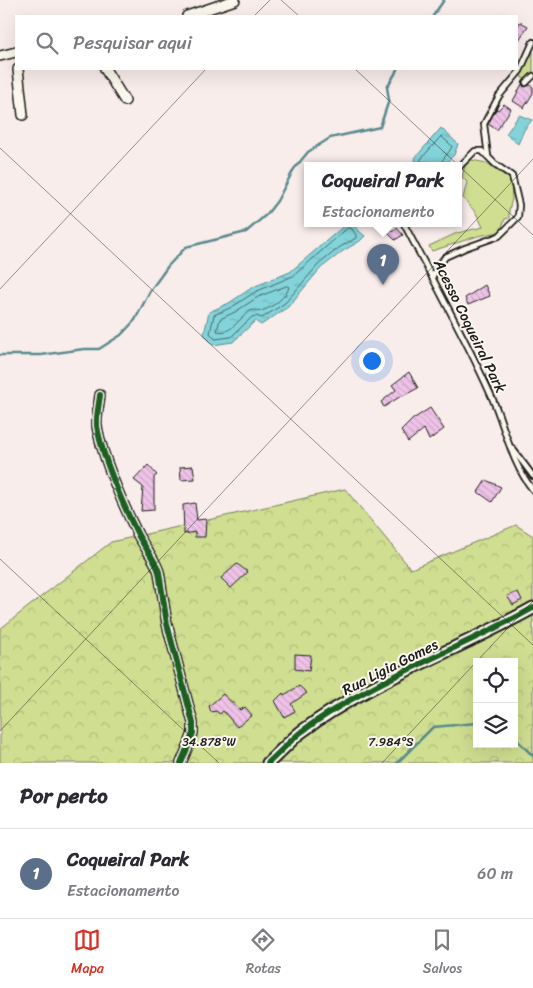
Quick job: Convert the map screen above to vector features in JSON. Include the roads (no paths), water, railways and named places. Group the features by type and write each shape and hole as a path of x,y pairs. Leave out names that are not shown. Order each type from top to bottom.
{"street":[{"path":"190,15 235,0"},
{"path":"0,56 15,52"},
{"path":"18,70 23,115"},
{"path":"106,70 125,101"},
{"path":"100,395 97,425 102,446 138,535 157,565 166,624 190,707 193,733 181,763"},
{"name":"Rua Ligia Gomes","path":"268,763 300,732 366,691 501,626 533,608"}],"lane":[{"path":"488,156 484,124 498,96 520,71 533,42"},
{"path":"526,83 533,76"},
{"path":"432,277 445,257 499,236 518,218 519,205 512,176 495,164 482,151 475,151 462,164"},
{"name":"Acesso Coqueiral Park","path":"406,227 470,350 492,396 520,470 533,490"},
{"name":"Acesso Coqueiral Park","path":"509,443 533,476"}],"water":[{"path":"519,115 532,120 524,130 518,144 506,134"},
{"path":"441,128 458,144 454,155 447,162 416,162 415,158"},
{"path":"342,227 357,227 365,236 321,268 288,307 261,325 255,321 233,342 213,345 204,334 209,312 229,303 253,287 290,272"}],"waterway":[{"path":"434,15 444,0"},
{"path":"0,355 41,355 84,349 99,349 121,335 135,320 150,291 168,266 186,247 246,232 267,214 277,201 294,169 308,152 330,138 380,127 389,100 387,87 397,70"},
{"path":"397,763 433,727 473,723"},
{"path":"518,741 533,756"}],"place":[{"name":"Coqueiral Park","path":"383,285"}]}
